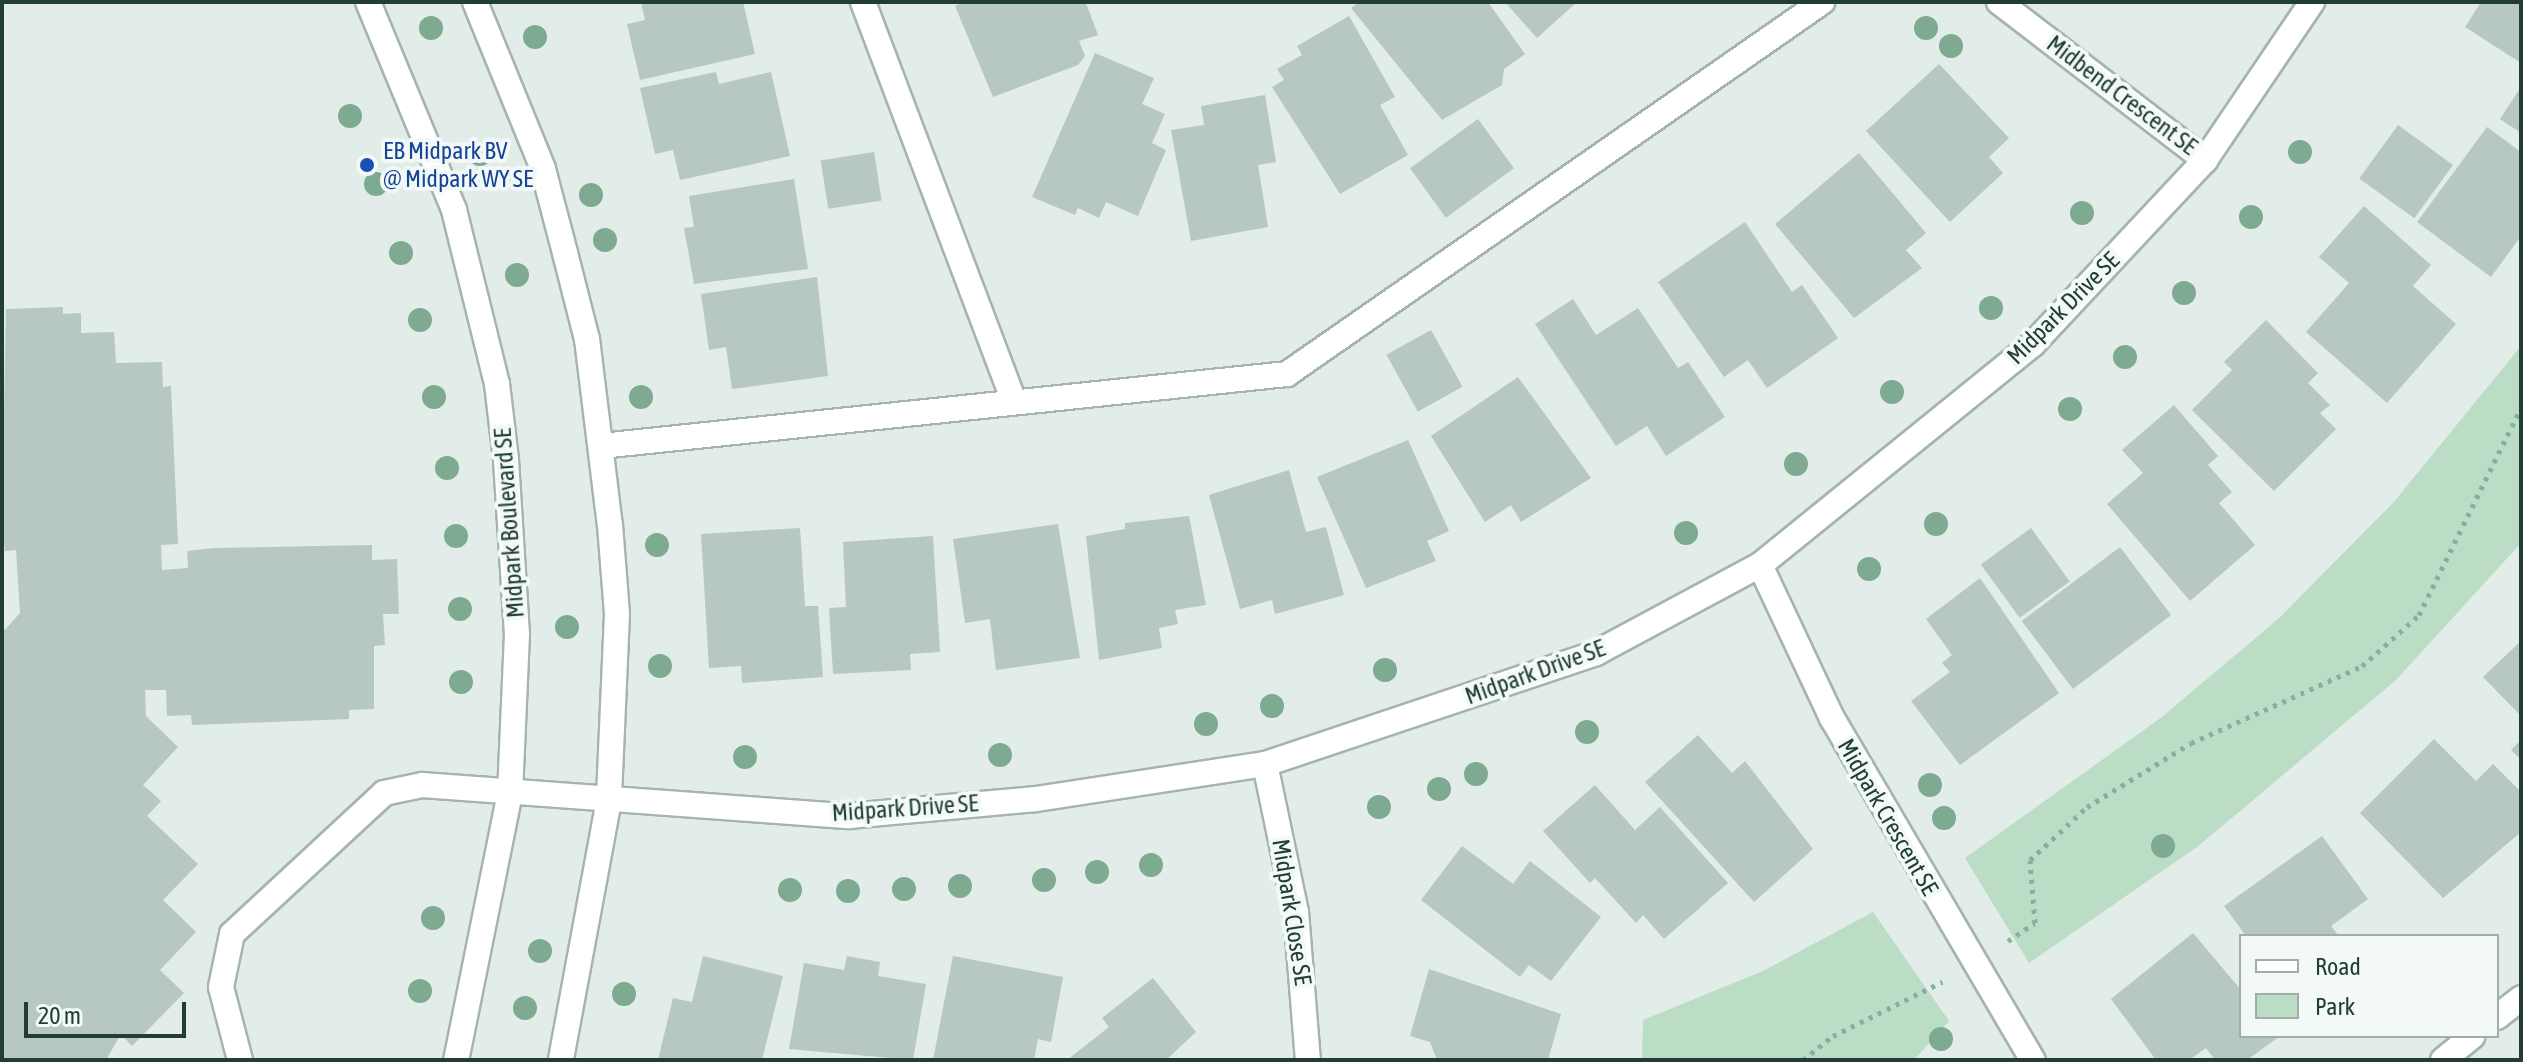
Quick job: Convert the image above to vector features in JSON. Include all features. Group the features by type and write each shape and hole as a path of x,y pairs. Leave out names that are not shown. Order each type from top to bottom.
{"street":[{"name":"Midpark Boulevard SE","path":"368,2 454,210 497,384 517,634 510,793 456,1060"},
{"path":"475,2 543,169 587,339 617,614 609,800 561,1060"},
{"path":"863,2 1013,399"},
{"path":"601,446 1013,399 1287,374 1822,2"},
{"name":"Midbend Crescent SE","path":"1999,2 2205,160"},
{"name":"Midpark Drive SE","path":"240,1060 221,987 232,934 384,793 422,785 849,816 1036,799 1265,764 1596,653 1760,565 2033,344 2205,160 2312,2"},
{"name":"Midpark Crescent SE","path":"1760,565 1832,718 1972,965 2033,1060"},
{"name":"Midpark Close SE","path":"1265,764 1296,912 1308,1060"},
{"path":"2499,1015 2521,998"},
{"path":"2443,1060 2470,1038"}],"path":[{"path":"1803,1060 1833,1036 1972,965 2035,923 2030,860 2087,807 2191,743 2362,666 2419,615 2521,408"}],"green space":[{"path":"2521,346 2521,543 2396,680 2197,847 2029,963 1965,858 2162,717 2278,619 2393,503"},
{"path":"1873,912 1949,1021 1914,1060 1642,1060 1643,1020 1763,971"}],"building":[{"path":"641,2 743,2 755,54 640,80 627,24 645,20"},
{"path":"964,2 1086,3 1098,35 1079,41 1085,56 1078,65 993,97 955,6"},
{"path":"1359,2 1488,2 1525,54 1504,69 1502,85 1442,120 1351,8"},
{"path":"1505,2 1577,2 1537,38"},
{"path":"2481,2 2521,2 2521,63 2465,27"},
{"path":"1349,16 1395,97 1380,105 1408,155 1340,194 1272,87 1284,80 1277,69 1302,55 1297,46"},
{"path":"1095,53 1154,78 1142,104 1165,114 1152,143 1166,150 1138,216 1106,202 1099,218 1078,208 1075,215 1032,197"},
{"path":"1939,64 2009,138 1989,157 2003,173 1950,222 1866,131"},
{"path":"716,72 719,84 771,72 790,156 680,180 673,150 655,154 640,88"},
{"path":"2521,87 2521,133 2500,119"},
{"path":"1265,95 1276,162 1258,165 1268,227 1191,241 1171,130 1204,125 1201,106"},
{"path":"1478,119 1514,168 1446,218 1410,168"},
{"path":"2398,125 2453,165 2414,218 2359,178"},
{"path":"2487,127 2521,152 2521,236 2491,277 2417,222"},
{"path":"874,152 882,200 828,209 821,160"},
{"path":"1859,153 1926,233 1906,250 1922,268 1854,318 1775,224"},
{"path":"794,179 808,269 694,284 684,228 694,227 689,196"},
{"path":"2364,206 2431,265 2413,286 2456,324 2387,403 2306,332 2349,283 2319,257"},
{"path":"1745,222 1792,292 1802,285 1838,338 1767,388 1748,360 1724,377 1658,282"},
{"path":"817,277 828,376 732,389 726,347 709,350 701,294"},
{"path":"1573,299 1596,335 1638,308 1678,368 1688,362 1725,417 1666,456 1647,426 1616,446 1535,324"},
{"path":"63,307 63,314 81,313 81,333 114,332 116,363 162,362 163,387 171,386 178,544 161,545 162,570 188,568 187,551 372,545 372,560 397,559 399,614 383,614 385,645 374,646 374,709 349,710 349,719 192,725 191,715 167,716 166,690 145,690 146,716 178,747 143,785 161,801 147,816 198,864 163,900 196,932 160,970 184,993 132,1046 121,1034 106,1060 2,1060 2,633 20,613 16,550 5,551 2,521 6,309"},
{"path":"2266,320 2318,373 2308,383 2330,405 2320,413 2336,429 2274,491 2192,410 2232,370 2224,362"},
{"path":"1431,330 1463,387 1418,412 1386,355"},
{"path":"1518,377 1591,478 1521,522 1511,505 1485,522 1431,436"},
{"path":"2174,405 2218,456 2208,465 2232,492 2219,503 2255,545 2190,601 2107,504 2143,473 2122,450"},
{"path":"1408,440 1449,531 1427,541 1436,561 1366,588 1317,477"},
{"path":"1289,470 1306,532 1326,527 1344,595 1275,614 1272,600 1240,609 1209,495"},
{"path":"1189,516 1206,605 1175,610 1178,624 1159,628 1162,648 1099,660 1086,536 1125,529 1125,523"},
{"path":"1058,524 1080,658 996,670 990,619 965,623 953,539"},
{"path":"800,528 805,606 818,606 823,677 742,683 741,666 709,668 701,534"},
{"path":"2031,528 2070,581 2020,618 1981,564"},
{"path":"933,536 940,652 910,654 911,670 833,674 829,608 846,607 843,542"},
{"path":"2120,547 2171,615 2073,689 2022,621"},
{"path":"1980,578 2059,693 1960,765 1911,701 1950,672 1942,663 1952,655 1926,619"},
{"path":"2521,641 2521,716 2483,677"},
{"path":"1698,735 1732,773 1745,761 1813,849 1754,902 1645,782"},
{"path":"2434,739 2476,781 2493,764 2521,792 2521,832 2443,898 2360,813"},
{"path":"2521,740 2521,760 2511,750"},
{"path":"1595,785 1635,830 1660,807 1728,883 1664,939 1643,915 1636,923 1595,878 1590,883 1543,831"},
{"path":"2322,836 2368,899 2331,926 2337,934 2245,934 2224,906"},
{"path":"1462,846 1513,884 1530,861 1601,917 1551,981 1529,965 1520,977 1421,900"},
{"path":"2193,933 2239,988 2239,1038 2277,1038 2247,1060 2215,1060 2206,1048 2189,1060 2156,1060 2111,999"},
{"path":"703,956 783,976 762,1060 658,1060 673,998 692,1002"},
{"path":"847,956 880,962 878,976 926,984 913,1060 789,1049 804,963 844,970"},
{"path":"953,956 1063,977 1051,1042 1038,1039 1034,1060 933,1060"},
{"path":"1429,969 1561,1014 1548,1060 1437,1060 1430,1042 1410,1036"},
{"path":"1153,978 1196,1032 1166,1060 1067,1060 1109,1027 1102,1018"}],"place":[{"name":"EB Midpark BV @ Midpark WY SE","path":"367,165"}]}
